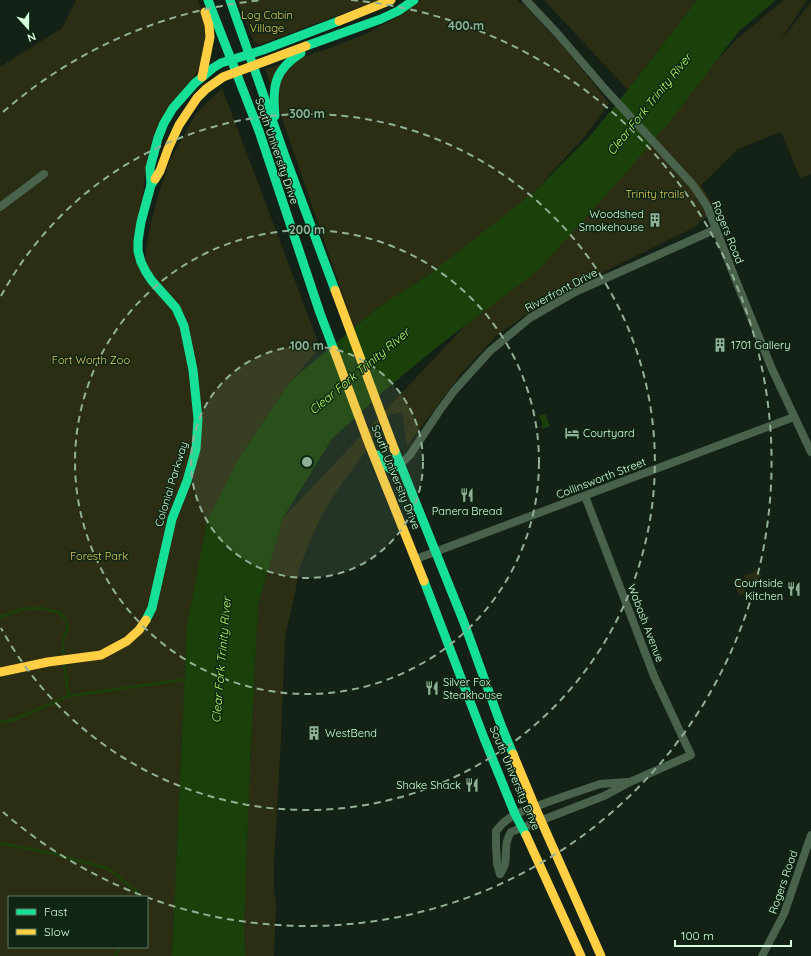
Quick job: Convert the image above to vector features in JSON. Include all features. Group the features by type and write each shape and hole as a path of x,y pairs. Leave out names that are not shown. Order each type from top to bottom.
{"main road":[{"path":"200,0 209,25 210,37 202,77"},
{"name":"South University Drive","path":"208,0 259,131 320,313 484,738 516,814 579,953"},
{"name":"South University Drive","path":"230,0 276,131 400,465 462,620 501,724 541,821 601,956"},
{"name":"Colonial Parkway","path":"151,185 150,168 158,138 164,123 173,108 195,83 213,68 221,63 309,32 390,0"},
{"name":"Colonial Parkway","path":"0,672 48,662 101,655 127,641 139,630 147,619 152,608 172,519 187,481 196,449 198,419 192,363 184,326 176,308 152,282 141,262 138,251 141,222 151,185 160,171 179,125 197,98 206,89 221,79 391,15 407,6 414,0"},
{"path":"276,131 274,96 275,84 280,74 285,66 294,57 328,39"},
{"path":"368,440 382,463 391,469 400,465"},
{"path":"579,953 586,956"}],"street":[{"name":"Rogers Road","path":"526,0 693,185 707,206 772,369 811,452"},
{"path":"0,206 44,174"},
{"name":"Riverfront Drive","path":"400,465 410,455 454,391 490,351 530,318 575,292 716,229"},
{"name":"Collinsworth Street","path":"416,559 794,417"},
{"name":"Wabash Avenue","path":"585,496 654,676 691,755 630,782"},
{"path":"630,782 604,796 511,832 506,846 505,866 500,874 497,864 496,831 503,823 516,814 600,784 630,782"},
{"name":"Rogers Road","path":"762,956 784,914 811,835"}],"green space":[{"name":"Forest Park","path":"76,0 198,0 206,30 200,67 147,164 143,193 143,275 151,222 170,160 195,115 222,88 320,347 287,386 239,458 187,626 172,956 0,956 0,67 62,28"},
{"name":"Log Cabin Village","path":"237,0 379,0 259,45 254,42"},
{"path":"421,0 517,0 525,6 562,45 609,103 586,135 534,192 435,274 379,307 354,328 265,69 330,48 368,33 404,13"},
{"path":"544,0 697,0 628,90"},
{"name":"Trinity trails","path":"784,0 807,0 779,43 811,2 811,174 800,178 781,132 738,149 701,185 715,208 695,227 547,300 496,336 461,374 407,446 402,412 382,417 366,451 338,489 321,517 300,567 285,637 274,863 274,889 276,906 274,956 245,956 244,926 258,605 283,518 737,39"},
{"path":"758,570 761,577 747,583 744,576"},
{"path":"740,579 746,593 739,596 734,581"}],"water":[{"name":"Clear Fork Trinity River","path":"697,0 776,0 739,31 671,120 616,184 537,271 437,347 385,390 332,439 283,518 258,605 244,926 245,956 172,956 187,626 207,521 239,458 287,386 294,378 379,307 433,272 534,192 589,137 628,90"},
{"path":"545,414 550,426 542,429 541,426 543,425 539,416"}],"waterway":[{"path":"0,617 22,609 40,608 58,612 66,620 68,630 63,640 64,657"},
{"path":"64,664 69,696 187,679"},
{"path":"0,722 13,720 69,696"},
{"path":"0,843 55,854 109,869 138,893 137,896"},
{"path":"115,956 119,948"}],"traffic: fast":[{"path":"208,0 259,131 320,313 334,350"},
{"path":"230,0 286,159 335,290"},
{"path":"306,46 381,19 398,11 414,0"},
{"path":"151,185 150,168 158,138 164,123 173,108 195,83 221,63 263,50 339,21"},
{"path":"275,116 274,96 277,80 285,66 301,53"},
{"path":"146,620 152,608 172,519 187,481 196,449 198,419 193,370 184,326 176,308 146,272 138,251 141,222 151,185 155,179"},
{"path":"395,451 463,620 513,754"},
{"path":"377,455 382,463 391,469 400,465"},
{"path":"424,581 484,738 515,814 526,835"}],"traffic: slow":[{"path":"339,21 391,0"},
{"path":"202,77 210,37 209,25 205,12"},
{"path":"155,179 160,171 179,125 197,98 206,89 223,77 306,46"},
{"path":"335,290 395,451"},
{"path":"334,350 369,444 424,581"},
{"path":"0,672 48,662 101,655 127,641 139,630 146,620"},
{"path":"513,754 601,956"},
{"path":"526,835 581,956"}],"place":[{"name":"Woodshed Smokehouse","path":"655,220"},
{"name":"1701 Gallery","path":"720,345"},
{"name":"Courtyard","path":"572,433"},
{"name":"Panera Bread","path":"467,495"},
{"name":"Courtside Kitchen","path":"794,589"},
{"name":"Silver Fox Steakhouse","path":"432,688"},
{"name":"WestBend","path":"314,733"},
{"name":"Shake Shack","path":"472,785"}],"park label":[{"name":"Fort Worth Zoo","path":"91,360"}]}
